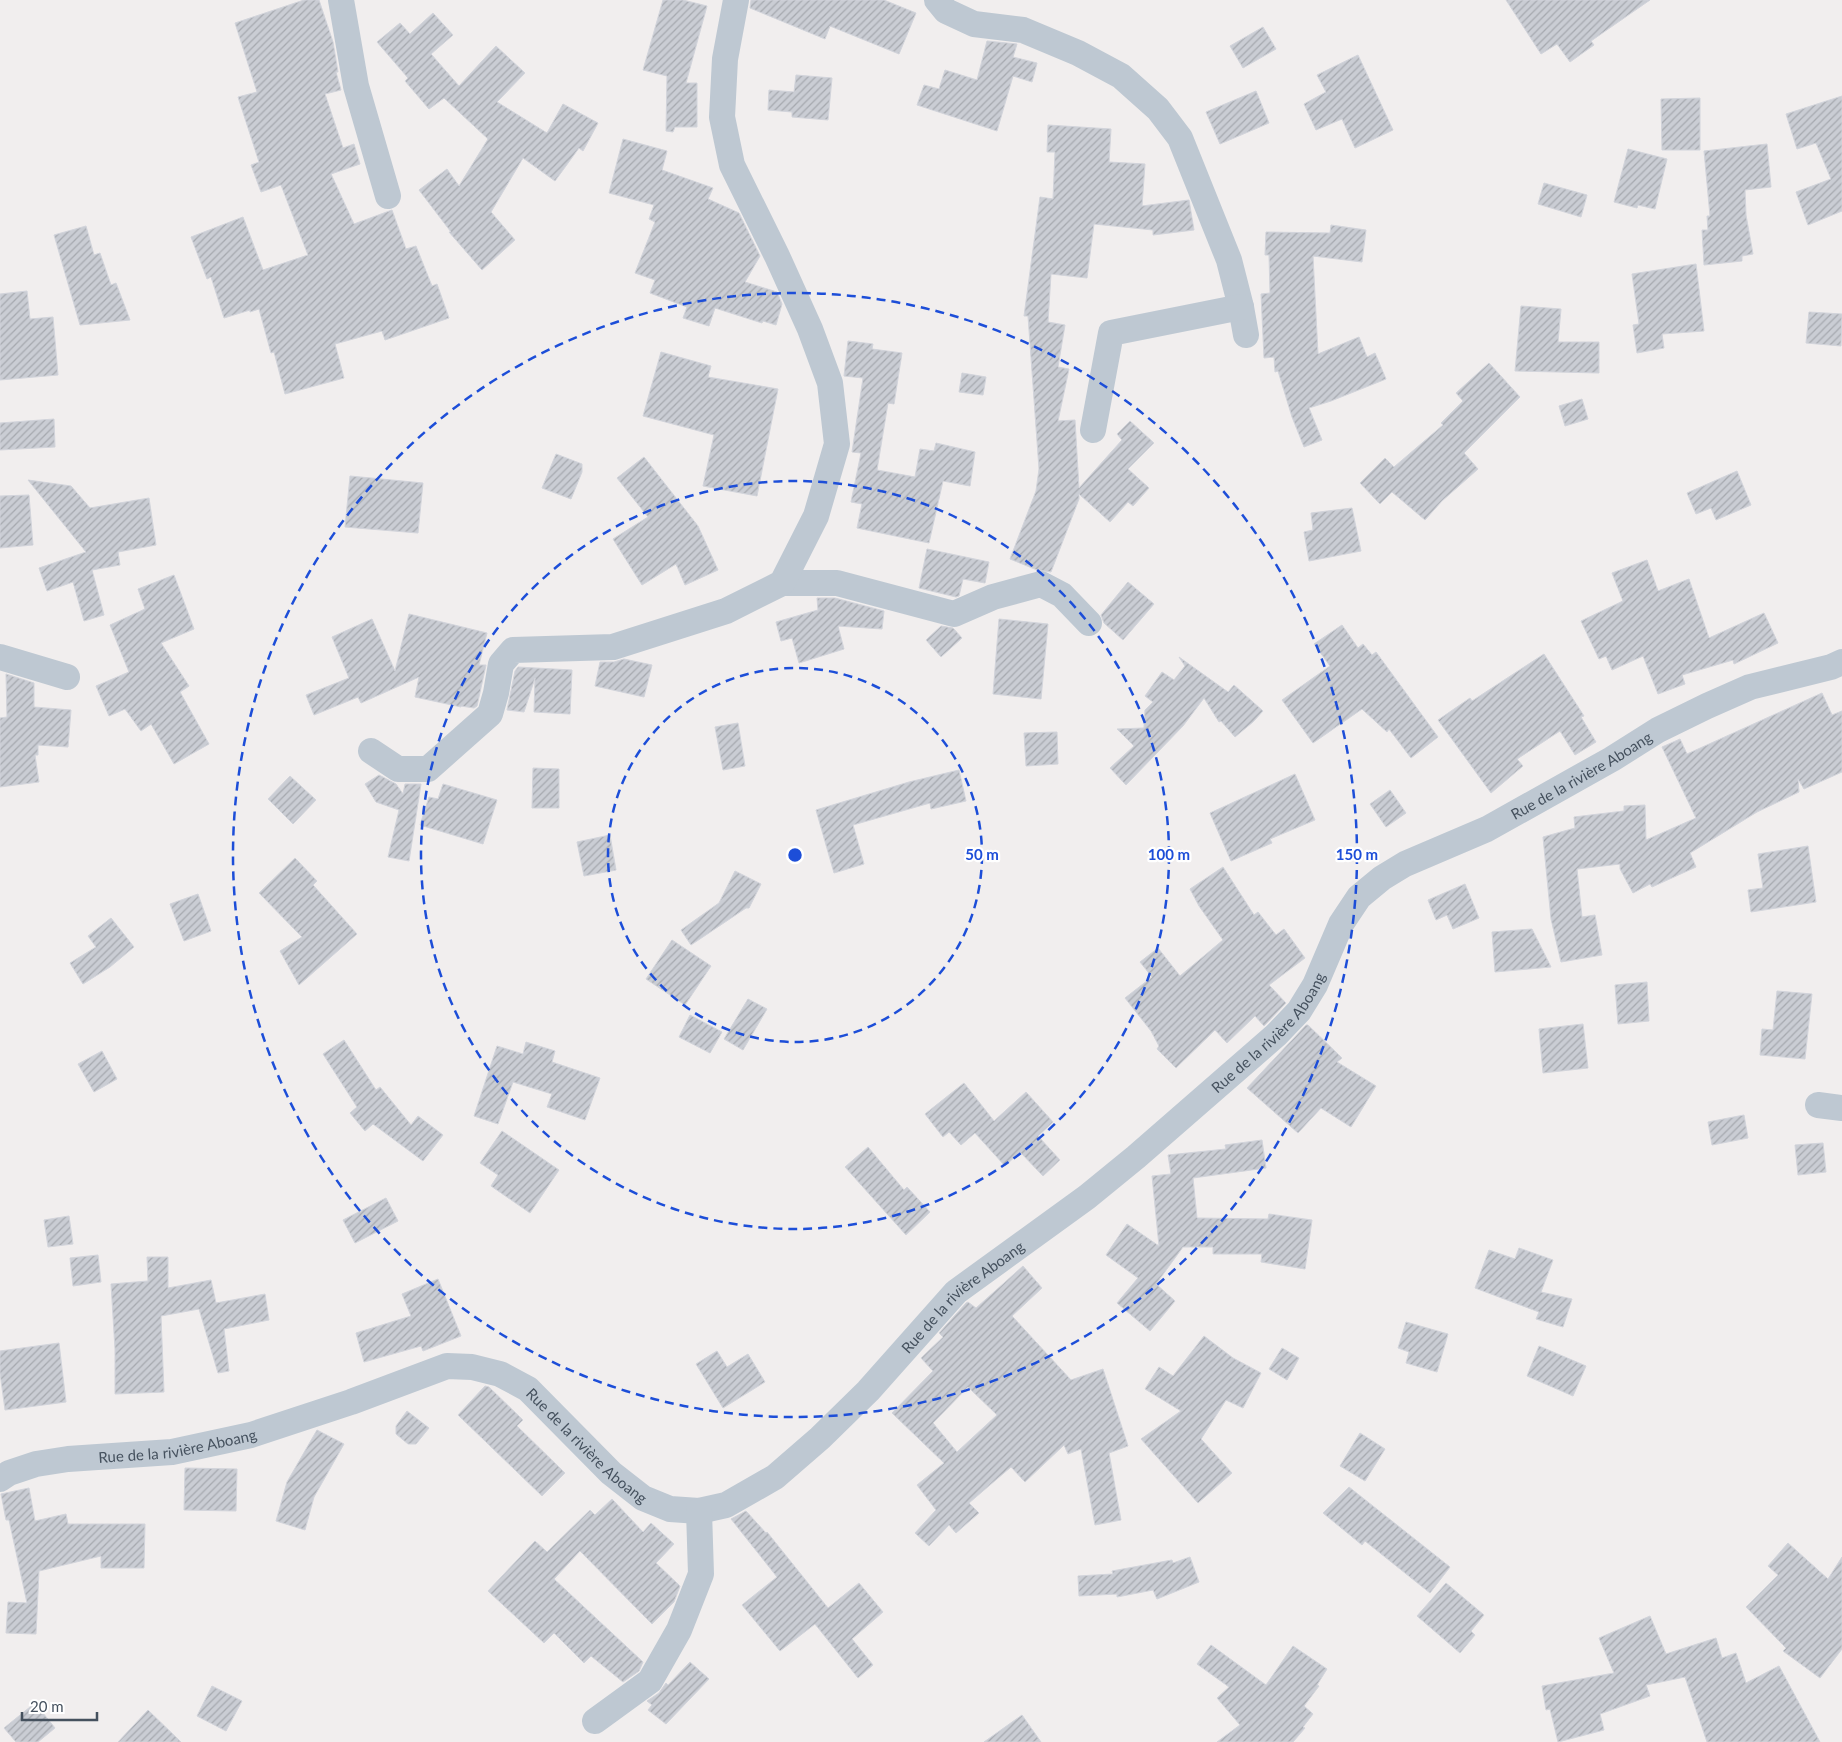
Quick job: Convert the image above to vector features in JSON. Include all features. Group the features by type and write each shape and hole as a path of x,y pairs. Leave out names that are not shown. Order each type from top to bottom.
{"street":[{"path":"341,0 356,86 388,196"},
{"path":"736,0 725,59 722,117 732,165 810,329 830,383 837,444 816,516 782,583"},
{"path":"937,0 946,11 974,24 1023,30 1078,53 1121,76 1158,109 1180,138 1229,260 1246,334"},
{"path":"1093,430 1111,333 1241,307"},
{"path":"371,751 398,770 428,769 490,714 501,664 513,650 613,647 726,612 782,583 837,583 954,614 993,597 1041,584 1062,595 1089,623"},
{"path":"0,657 67,677"},
{"name":"Rue de la rivière Aboang","path":"0,1479 9,1473 36,1464 68,1459 172,1452 251,1435 351,1402 448,1366 472,1367 500,1374 528,1390 611,1473 643,1498 670,1509 699,1512 726,1505 775,1477 820,1438 868,1391 956,1292 1087,1198 1276,1035 1299,1011 1315,985 1341,924 1359,898 1382,878 1405,864 1487,829 1612,759 1658,730 1707,706 1750,688 1822,670 1842,662"},
{"path":"595,1721 650,1681 679,1630 701,1574 699,1512"}],"building":[{"path":"304,0 319,0 333,42 338,72 336,72 341,90 325,94 343,148 354,144 360,164 331,174 354,224 392,210 406,249 416,246 432,286 437,284 449,318 385,340 382,331 335,344 344,378 285,394 274,352 271,353 259,309 224,318 211,277 207,279 191,237 243,217 263,270 308,255 281,185 261,192 251,165 259,162 238,97 257,92 235,23"},
{"path":"663,0 683,0 707,6 686,83 697,83 697,127 675,127 673,132 666,131 667,76 643,70"},
{"path":"751,0 884,0 916,13 899,54 830,26 825,39 750,8"},
{"path":"1506,0 1650,0 1591,41 1594,45 1570,62 1557,44 1541,54"},
{"path":"433,13 453,35 431,54 459,86 496,46 525,73 497,102 547,133 563,104 598,123 583,151 579,148 555,181 523,158 491,212 515,240 482,270 449,232 451,232 419,190 447,169 459,186 488,139 444,98 429,109 405,81 408,78 377,42 400,23 410,34"},
{"path":"1263,27 1276,49 1243,68 1230,46"},
{"path":"987,41 1017,44 1013,57 1037,63 1032,82 1013,76 997,131 917,105 924,85 939,89 945,70 977,80"},
{"path":"1358,55 1393,130 1355,148 1342,119 1316,130 1304,104 1326,92 1317,75"},
{"path":"796,75 832,78 828,120 792,117 792,112 768,110 769,90 794,92"},
{"path":"1256,91 1269,123 1220,144 1206,112"},
{"path":"1842,96 1842,211 1808,225 1796,192 1831,179 1816,143 1797,149 1786,114"},
{"path":"1700,98 1700,150 1662,150 1661,99"},
{"path":"1048,125 1111,129 1109,162 1145,164 1142,206 1189,200 1194,230 1153,235 1153,230 1094,224 1087,278 1051,274 1048,322 1065,325 1058,367 1069,369 1058,421 1075,420 1079,488 1122,440 1117,434 1130,421 1154,443 1128,469 1149,488 1133,506 1128,502 1110,522 1079,494 1079,499 1051,572 1037,570 1010,559 1036,491 1039,469 1028,316 1024,316 1040,197 1053,199 1055,152 1047,152"},
{"path":"623,139 667,151 662,170 713,188 708,199 739,213 760,256 745,282 777,292 782,304 776,325 763,321 762,323 715,308 709,326 683,318 687,307 650,293 655,280 635,273 655,222 649,219 654,205 609,193"},
{"path":"1767,144 1771,187 1745,190 1746,215 1753,254 1742,256 1742,261 1704,265 1702,230 1708,230 1707,216 1710,216 1704,151"},
{"path":"1628,149 1667,159 1655,209 1638,205 1637,208 1614,202"},
{"path":"1544,183 1587,195 1581,217 1538,204"},
{"path":"1331,225 1366,230 1362,262 1313,256 1318,354 1359,337 1367,357 1375,353 1386,379 1309,408 1322,440 1304,447 1292,417 1278,371 1275,372 1274,357 1264,358 1261,294 1270,293 1269,255 1265,255 1266,232 1330,233"},
{"path":"86,226 94,255 100,253 111,285 116,283 130,320 80,325 54,235"},
{"path":"1696,264 1704,331 1662,334 1664,348 1637,353 1633,325 1639,324 1632,274"},
{"path":"27,291 30,319 53,317 58,375 0,380 0,294"},
{"path":"1521,306 1561,309 1558,342 1599,342 1599,373 1515,371"},
{"path":"1809,312 1842,314 1841,346 1806,343"},
{"path":"848,341 873,344 872,349 902,353 894,404 888,403 877,470 915,477 920,449 934,451 936,443 975,452 970,486 943,481 929,543 857,528 862,504 851,502 861,453 852,452 863,378 844,376"},
{"path":"661,352 711,366 708,377 778,389 757,496 703,486 714,435 643,416"},
{"path":"1489,363 1520,397 1464,453 1478,469 1442,501 1425,520 1392,492 1380,504 1360,483 1385,458 1394,467 1443,425 1441,423 1463,401 1456,393"},
{"path":"962,373 986,377 983,395 959,392"},
{"path":"1582,399 1588,419 1565,426 1559,406"},
{"path":"54,419 55,447 0,450 0,423"},
{"path":"556,454 582,464 582,472 571,499 542,488"},
{"path":"644,457 698,526 718,570 685,585 676,564 642,585 613,539 648,517 617,478"},
{"path":"1737,471 1751,505 1716,520 1711,508 1696,514 1687,493"},
{"path":"350,476 423,483 418,533 345,527"},
{"path":"28,480 71,486 90,508 149,498 156,545 118,552 120,565 92,570 104,615 84,621 73,582 47,591 39,568 86,552"},
{"path":"29,495 33,545 0,548 0,496"},
{"path":"1352,508 1361,551 1309,561 1304,532 1313,530 1311,513"},
{"path":"927,549 989,562 985,583 963,579 959,596 956,597 919,588"},
{"path":"1647,560 1658,591 1689,579 1709,638 1764,613 1778,643 1734,664 1733,660 1682,675 1685,684 1658,694 1643,656 1612,670 1606,656 1599,659 1581,621 1623,601 1612,573"},
{"path":"174,575 194,629 161,643 189,686 180,692 209,744 174,764 151,724 141,731 125,709 109,716 96,686 129,672 110,625 145,609 138,589"},
{"path":"1128,582 1154,604 1123,640 1104,623 1101,615"},
{"path":"817,598 835,598 884,611 882,629 838,626 844,649 799,663 792,638 781,641 776,622 818,610"},
{"path":"409,614 487,633 479,665 486,665 477,706 474,708 461,707 415,697 419,677 361,703 358,697 314,715 306,695 349,678 332,637 372,619 395,671"},
{"path":"999,619 1048,624 1041,699 993,694"},
{"path":"1342,625 1358,648 1363,644 1372,655 1376,652 1438,737 1411,758 1389,729 1387,732 1362,709 1313,743 1282,700 1330,666 1314,644"},
{"path":"941,626 953,628 962,638 941,657 926,640"},
{"path":"1544,654 1584,716 1581,717 1596,742 1575,755 1560,731 1517,759 1523,766 1491,793 1438,720 1470,698 1472,701"},
{"path":"1179,657 1228,692 1234,685 1263,711 1235,737 1221,721 1219,722 1204,698 1183,726 1126,785 1110,768 1134,746 1117,729 1144,728 1145,710 1153,702 1145,696 1162,672 1174,680 1185,666"},
{"path":"624,659 652,665 644,697 595,686 600,662 614,662"},
{"path":"518,667 572,670 570,714 534,712 535,678 524,712 507,710 515,671"},
{"path":"6,674 34,683 34,707 71,710 68,747 38,745 38,755 35,755 39,782 0,787 0,718 7,717"},
{"path":"1822,693 1832,715 1842,711 1842,772 1804,789 1798,779 1799,792 1757,812 1690,853 1696,867 1652,887 1650,884 1633,893 1620,869 1620,864 1577,869 1582,917 1595,915 1602,955 1561,962 1551,919 1543,837 1575,828 1574,817 1624,811 1624,806 1645,805 1646,840 1696,818 1662,747 1680,739 1687,754"},
{"path":"738,723 745,766 723,770 715,727"},
{"path":"1057,732 1058,764 1026,766 1024,733"},
{"path":"533,768 559,769 559,808 532,808"},
{"path":"959,770 966,801 931,809 930,803 853,825 864,864 834,873 816,810 909,782"},
{"path":"1295,774 1315,820 1270,839 1272,843 1231,861 1210,813"},
{"path":"379,775 396,784 403,794 405,784 421,784 409,861 388,857 399,810 376,802 365,784"},
{"path":"290,776 316,800 293,824 268,799"},
{"path":"443,784 497,800 483,844 420,825 429,797 438,799"},
{"path":"1390,790 1406,813 1386,827 1370,804"},
{"path":"610,835 616,870 584,876 577,842"},
{"path":"1808,846 1816,902 1751,912 1748,890 1763,888 1758,854"},
{"path":"295,858 317,881 313,885 357,934 299,985 280,951 302,937 259,893"},
{"path":"1223,867 1254,915 1258,912 1276,935 1284,929 1305,958 1269,985 1286,1003 1264,1026 1255,1016 1227,1043 1215,1030 1176,1068 1157,1049 1159,1046 1151,1031 1125,998 1152,977 1140,962 1158,948 1180,976 1223,940 1199,906 1190,889"},
{"path":"735,871 761,884 749,908 746,908 691,945 681,930 719,903"},
{"path":"1465,884 1479,918 1453,929 1447,915 1436,920 1428,900"},
{"path":"198,894 211,931 184,941 170,904"},
{"path":"111,918 134,947 110,967 83,984 70,963 96,947 88,936"},
{"path":"1532,929 1551,967 1495,972 1492,932"},
{"path":"672,940 711,966 685,1005 646,979"},
{"path":"1647,982 1649,1021 1618,1024 1615,985"},
{"path":"1777,991 1812,994 1805,1059 1760,1055 1762,1029 1773,1030"},
{"path":"748,999 767,1009 743,1050 724,1039"},
{"path":"690,1015 722,1032 710,1053 679,1037"},
{"path":"1583,1024 1588,1068 1543,1073 1539,1029"},
{"path":"1306,1025 1342,1058 1337,1062 1376,1086 1351,1127 1321,1108 1298,1133 1247,1088"},
{"path":"344,1040 376,1090 380,1087 411,1125 418,1116 443,1135 423,1161 373,1124 365,1131 350,1113 357,1107 323,1054"},
{"path":"526,1042 555,1051 552,1062 600,1078 585,1120 547,1107 552,1094 513,1082 498,1124 474,1116 497,1046 523,1054"},
{"path":"102,1051 117,1079 94,1092 78,1064"},
{"path":"964,1083 994,1121 1026,1092 1053,1122 1038,1136 1060,1160 1043,1176 1020,1152 1005,1166 975,1133 961,1145 949,1132 943,1137 925,1114"},
{"path":"1744,1115 1748,1138 1712,1145 1708,1122"},
{"path":"502,1131 559,1170 530,1213 491,1186 498,1175 480,1163"},
{"path":"1262,1140 1266,1168 1193,1178 1197,1218 1268,1219 1269,1214 1312,1220 1305,1269 1261,1262 1262,1254 1213,1254 1213,1247 1183,1247 1156,1284 1175,1301 1150,1331 1117,1303 1138,1278 1106,1255 1127,1224 1159,1246 1152,1176 1171,1174 1168,1155 1226,1149 1225,1145"},
{"path":"1823,1143 1826,1172 1798,1175 1795,1145"},
{"path":"868,1147 904,1190 907,1187 930,1212 906,1235 845,1167"},
{"path":"386,1198 398,1221 355,1243 343,1220"},
{"path":"69,1216 73,1244 48,1247 44,1220"},
{"path":"1519,1248 1553,1260 1541,1292 1572,1299 1563,1327 1536,1319 1539,1312 1475,1288 1489,1250 1515,1259"},
{"path":"98,1255 101,1282 73,1286 70,1258"},
{"path":"147,1257 168,1257 168,1288 211,1280 216,1303 265,1294 269,1320 224,1329 229,1371 218,1373 199,1309 161,1316 164,1392 115,1394 115,1349 111,1284 148,1281"},
{"path":"1023,1266 1042,1288 1012,1316 1071,1380 1103,1369 1128,1446 1109,1453 1121,1520 1095,1525 1081,1449 1068,1454 1064,1445 1025,1482 1011,1467 969,1503 979,1513 956,1533 949,1525 929,1546 915,1533 936,1510 917,1485 944,1463 892,1413 933,1371 921,1358 943,1337 939,1333 966,1303 968,1302 976,1308","holes":["968,1387 997,1415 957,1452 933,1423"]},
{"path":"438,1279 461,1336 423,1351 421,1346 364,1362 356,1333 411,1316 402,1294"},
{"path":"1406,1322 1448,1334 1437,1372 1406,1363 1409,1352 1398,1348"},
{"path":"1204,1336 1233,1358 1261,1373 1243,1408 1226,1400 1201,1439 1232,1473 1198,1503 1141,1439 1181,1411 1145,1389 1159,1367 1173,1376"},
{"path":"59,1343 66,1402 5,1410 0,1373 0,1351"},
{"path":"1539,1346 1586,1366 1573,1396 1527,1376"},
{"path":"1282,1348 1299,1358 1287,1380 1269,1369"},
{"path":"717,1351 727,1367 748,1354 765,1382 723,1408 696,1364"},
{"path":"485,1386 489,1387 523,1420 517,1426 565,1473 542,1496 458,1415"},
{"path":"407,1411 429,1428 416,1444 408,1444 396,1434 396,1426"},
{"path":"317,1430 344,1444 314,1497 305,1530 276,1521 287,1482"},
{"path":"1360,1433 1385,1449 1365,1481 1340,1466"},
{"path":"185,1468 237,1469 236,1511 184,1510"},
{"path":"1349,1487 1450,1567 1430,1593 1365,1541 1362,1545 1323,1513"},
{"path":"29,1488 35,1521 66,1514 68,1524 145,1524 144,1568 101,1568 101,1556 39,1571 36,1634 6,1633 8,1602 27,1603 9,1520 6,1520 1,1494"},
{"path":"612,1499 643,1532 651,1523 674,1544 656,1563 680,1586 674,1602 652,1624 580,1551 554,1579 643,1662 639,1671 623,1682 591,1656 584,1663 554,1633 544,1643 488,1591 535,1541 547,1552 590,1510 595,1515"},
{"path":"746,1511 767,1532 828,1608 859,1583 883,1612 852,1639 873,1665 858,1678 815,1624 780,1651 742,1605 777,1577 731,1519"},
{"path":"1788,1543 1828,1579 1842,1557 1842,1649 1820,1678 1783,1651 1786,1648 1746,1607 1778,1575 1768,1566"},
{"path":"1190,1557 1199,1582 1157,1599 1153,1590 1117,1597 1117,1594 1079,1596 1078,1576 1113,1574 1112,1571 1172,1560 1173,1563"},
{"path":"1446,1583 1484,1615 1471,1631 1475,1635 1460,1653 1417,1616"},
{"path":"1650,1616 1666,1654 1716,1638 1722,1658 1736,1653 1746,1683 1779,1666 1820,1742 1707,1742 1685,1677 1646,1685 1650,1696 1600,1714 1604,1730 1558,1742 1550,1709 1546,1710 1542,1686 1614,1673 1599,1638"},
{"path":"1211,1645 1266,1685 1293,1646 1327,1669 1317,1685 1319,1686 1304,1706 1313,1714 1303,1727 1305,1728 1293,1742 1217,1742 1240,1725 1217,1698 1229,1687 1197,1664"},
{"path":"690,1662 709,1679 666,1724 648,1710 652,1705 647,1701 659,1693 666,1683 668,1685"},
{"path":"212,1686 242,1701 226,1731 197,1716"},
{"path":"35,1703 55,1728 38,1742 16,1742 4,1728"},
{"path":"148,1710 181,1742 118,1742"},
{"path":"1022,1715 1041,1742 984,1742"}]}
